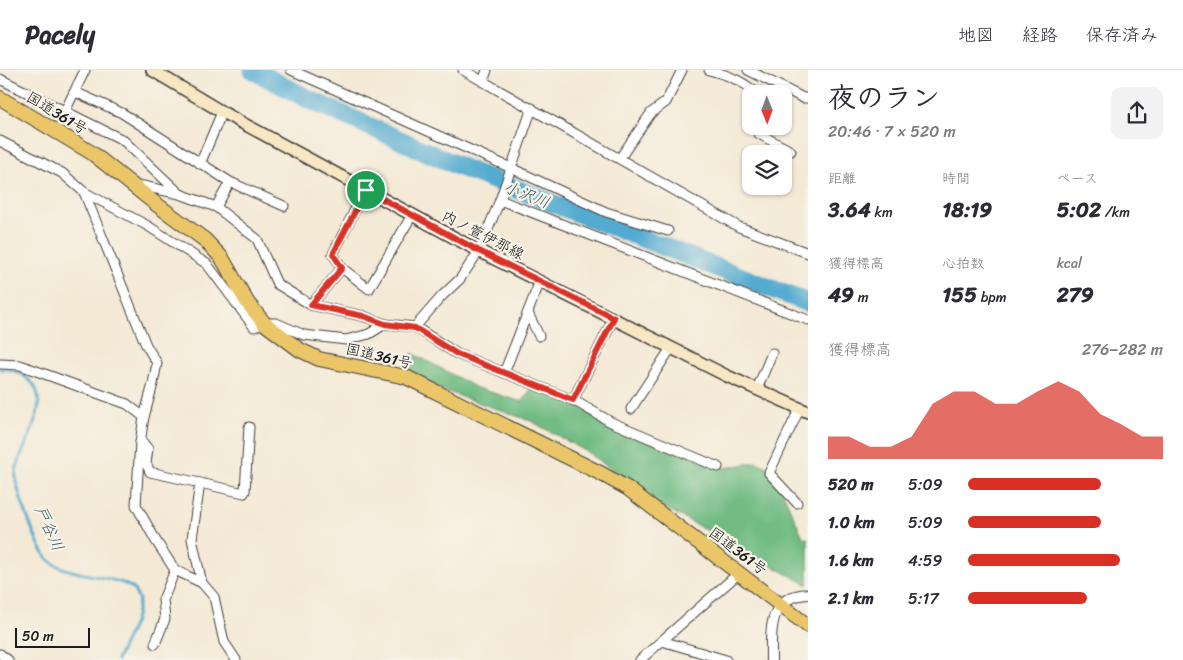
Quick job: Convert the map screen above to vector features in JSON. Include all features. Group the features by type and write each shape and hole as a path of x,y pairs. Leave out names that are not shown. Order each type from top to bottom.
{"highway":[{"name":"国道361号","path":"0,98 92,153 205,240 222,258 247,302 264,323 281,338 300,350 319,358 406,377 600,473 627,488 808,626"}],"main road":[{"name":"内ノ萱伊那線","path":"152,70 222,112 479,251 671,348 804,410"}],"street":[{"path":"65,111 85,70"},
{"path":"291,70 606,212 668,232"},
{"path":"463,70 739,227 808,253"},
{"path":"483,82 487,70"},
{"path":"620,158 652,112 666,102 682,70"},
{"path":"709,70 744,85"},
{"path":"748,70 806,99"},
{"path":"0,79 123,140 180,194"},
{"path":"75,92 122,113 230,182 284,206"},
{"path":"415,328 442,296 460,279 479,251 532,108"},
{"path":"200,164 222,112"},
{"path":"762,135 780,145"},
{"path":"0,141 62,173 84,192 148,226 207,264 254,327 264,323 276,323 304,335 346,340 369,334 385,324"},
{"path":"216,207 230,182"},
{"path":"136,187 143,186 180,194 216,207 258,239 277,284 311,305 363,316 385,324 415,328 457,354 573,400 611,422 718,467"},
{"path":"366,190 333,254 342,268 368,289 412,215"},
{"path":"84,192 146,345 157,363 140,443 136,505 175,570 202,583 214,597 224,642 236,660"},
{"path":"500,198 808,320"},
{"path":"311,305 342,268"},
{"path":"504,373 540,281"},
{"path":"528,313 539,336"},
{"path":"573,400 614,318"},
{"path":"631,409 671,348"},
{"path":"757,389 772,353"},
{"path":"0,364 20,365 120,401 144,417"},
{"path":"797,503 769,473 804,410"},
{"path":"140,443 143,443 148,449 146,463 150,472 244,493 246,491 249,427"},
{"path":"200,483 192,539 202,583"},
{"path":"155,644 165,619 162,600 175,570"},
{"path":"640,660 739,573"},
{"path":"771,660 773,618 780,604 798,594 808,594"},
{"path":"662,641 726,660"},
{"path":"0,654 8,660"}],"green space":[{"path":"412,353 477,388 522,402 531,389 549,390 624,432 725,468 756,462 772,469 803,537 808,539 808,585 656,503 589,453 531,421 440,389 409,370"}],"waterway":[{"name":"小沢川","path":"253,70 308,99 465,169 808,303"},
{"name":"戸谷川","path":"0,369 15,371 28,379 36,388 39,398 35,422 20,457 16,478 27,515 44,554 54,564 70,571 118,581 127,585 133,588 139,600 135,621 117,660"}],"route":[{"path":"366,190 479,251 614,318 573,400 457,354 415,328 385,324 363,316 311,305 342,268 333,254 366,190"}]}
